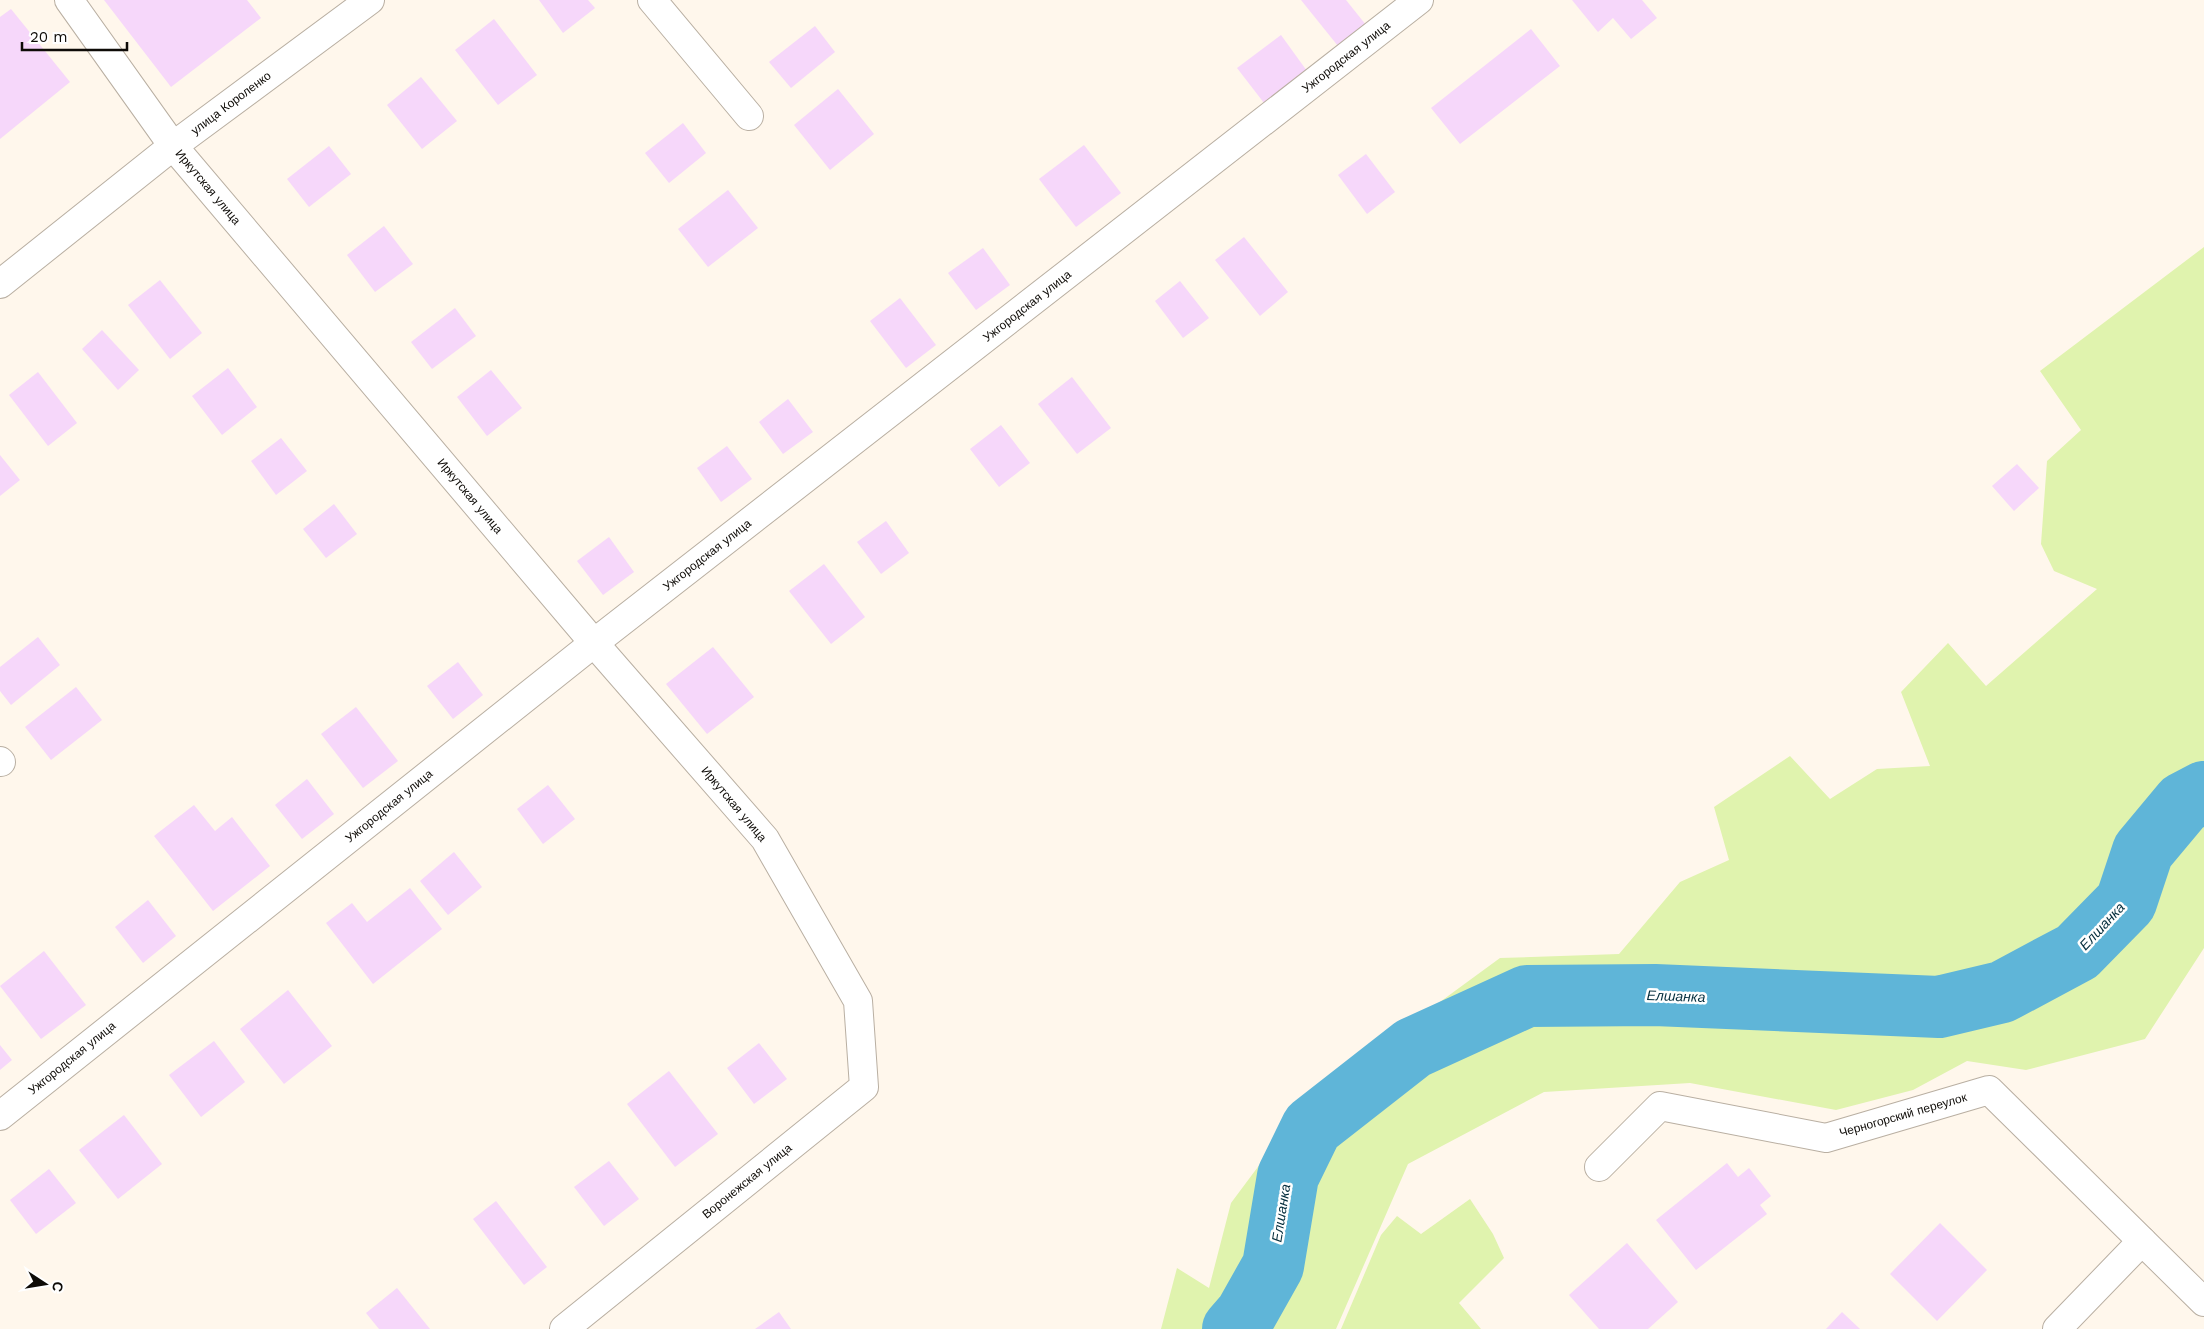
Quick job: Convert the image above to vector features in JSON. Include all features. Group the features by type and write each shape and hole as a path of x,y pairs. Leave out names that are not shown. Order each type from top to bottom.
{"street":[{"name":"Иркутская улица","path":"69,0 173,146 594,643 765,839 858,1001"},
{"name":"улица Короленко","path":"0,284 173,146 370,0"},
{"path":"652,0 750,116"},
{"name":"Ужгородская улица","path":"0,1116 594,643 1419,0"},
{"name":"Воронежская улица","path":"564,1329 864,1086 858,1001"},
{"name":"Черногорский переулок","path":"1599,1167 1660,1106 1826,1138 1989,1090 2204,1302"},
{"path":"2057,1329 2142,1241"}],"green space":[{"path":"2204,247 2204,948 2145,1039 2026,1070 1967,1061 1913,1090 1836,1110 1690,1083 1544,1092 1408,1164 1336,1329 1161,1329 1177,1268 1209,1288 1231,1203 1310,1097 1500,958 1619,954 1680,882 1729,860 1714,807 1790,756 1830,799 1877,769 1930,766 1901,692 1948,643 1986,686 2097,589 2054,571 2041,544 2047,461 2081,430 2040,371"},
{"path":"1470,1199 1493,1234 1504,1258 1459,1303 1481,1329 1341,1329 1381,1235 1397,1216 1421,1234"}],"building":[{"path":"104,0 247,0 261,18 171,87"},
{"path":"539,0 588,0 595,8 563,33"},
{"path":"1301,0 1346,0 1366,25 1338,46"},
{"path":"1572,0 1642,0 1657,18 1631,39 1613,18 1598,32"},
{"path":"11,9 70,82 0,139 0,17"},
{"path":"494,19 537,75 498,105 455,50"},
{"path":"815,26 835,52 791,88 769,62"},
{"path":"1531,29 1560,66 1460,144 1431,108"},
{"path":"1281,35 1307,71 1264,103 1237,68"},
{"path":"421,77 457,121 422,149 387,105"},
{"path":"838,89 874,134 830,170 794,125"},
{"path":"683,123 706,153 669,183 645,153"},
{"path":"1084,145 1121,193 1076,227 1039,179"},
{"path":"329,146 351,174 309,207 287,179"},
{"path":"1366,154 1395,192 1367,214 1338,175"},
{"path":"728,190 758,228 708,267 678,229"},
{"path":"384,226 413,264 375,292 347,255"},
{"path":"1244,237 1288,292 1260,316 1215,260"},
{"path":"983,248 1010,285 976,310 948,273"},
{"path":"160,280 202,333 170,359 128,305"},
{"path":"1180,281 1209,318 1183,338 1155,301"},
{"path":"900,298 936,345 906,368 870,321"},
{"path":"455,308 476,336 432,369 411,342"},
{"path":"102,330 139,370 118,390 82,349"},
{"path":"228,368 257,407 222,435 192,396"},
{"path":"491,370 522,408 487,436 457,397"},
{"path":"38,372 77,423 48,446 9,395"},
{"path":"1072,377 1111,428 1077,454 1038,404"},
{"path":"788,399 813,432 783,454 759,422"},
{"path":"1001,425 1030,463 999,487 970,449"},
{"path":"281,438 307,471 276,495 251,461"},
{"path":"727,446 752,479 721,502 697,468"},
{"path":"0,455 20,480 0,496"},
{"path":"2017,464 2039,488 2014,511 1992,486"},
{"path":"334,504 357,534 326,558 303,529"},
{"path":"886,521 909,553 881,574 857,542"},
{"path":"609,537 634,572 603,595 577,561"},
{"path":"824,564 865,617 831,644 789,591"},
{"path":"38,637 60,665 11,705 0,691 0,667"},
{"path":"713,647 754,697 707,734 666,684"},
{"path":"458,662 483,695 453,719 427,686"},
{"path":"76,687 102,720 51,760 25,727"},
{"path":"356,707 398,761 363,788 321,734"},
{"path":"307,779 334,814 302,839 275,805"},
{"path":"548,785 575,819 543,844 517,809"},
{"path":"194,805 215,831 232,817 270,866 213,911 154,836"},
{"path":"454,852 482,887 448,915 420,881"},
{"path":"410,888 442,929 373,984 326,923 352,903 367,922"},
{"path":"148,900 176,936 143,963 115,927"},
{"path":"44,951 86,1005 41,1039 0,986"},
{"path":"288,990 332,1046 284,1084 240,1029"},
{"path":"214,1041 245,1082 201,1117 169,1075"},
{"path":"759,1043 787,1079 754,1104 727,1068"},
{"path":"0,1045 12,1060 0,1070"},
{"path":"669,1071 718,1134 675,1167 627,1104"},
{"path":"124,1115 162,1164 118,1199 79,1150"},
{"path":"609,1161 639,1199 604,1226 574,1187"},
{"path":"1727,1163 1738,1177 1749,1168 1771,1196 1760,1205 1767,1214 1696,1270 1656,1220"},
{"path":"49,1169 76,1203 36,1234 10,1200"},
{"path":"496,1201 547,1267 524,1285 473,1219"},
{"path":"1940,1223 1987,1270 1937,1321 1890,1274"},
{"path":"1627,1243 1678,1302 1648,1329 1599,1329 1569,1295"},
{"path":"397,1288 430,1329 379,1329 366,1313"},
{"path":"779,1312 791,1329 755,1329"},
{"path":"1842,1312 1860,1329 1826,1329"}],"waterway":[{"name":"Елшанка","path":"1233,1329 1246,1314 1273,1266 1288,1176 1312,1127 1413,1048 1527,996 1655,995 1939,1007 2002,992 2077,952 2126,902 2143,851 2183,803 2204,792"}]}
